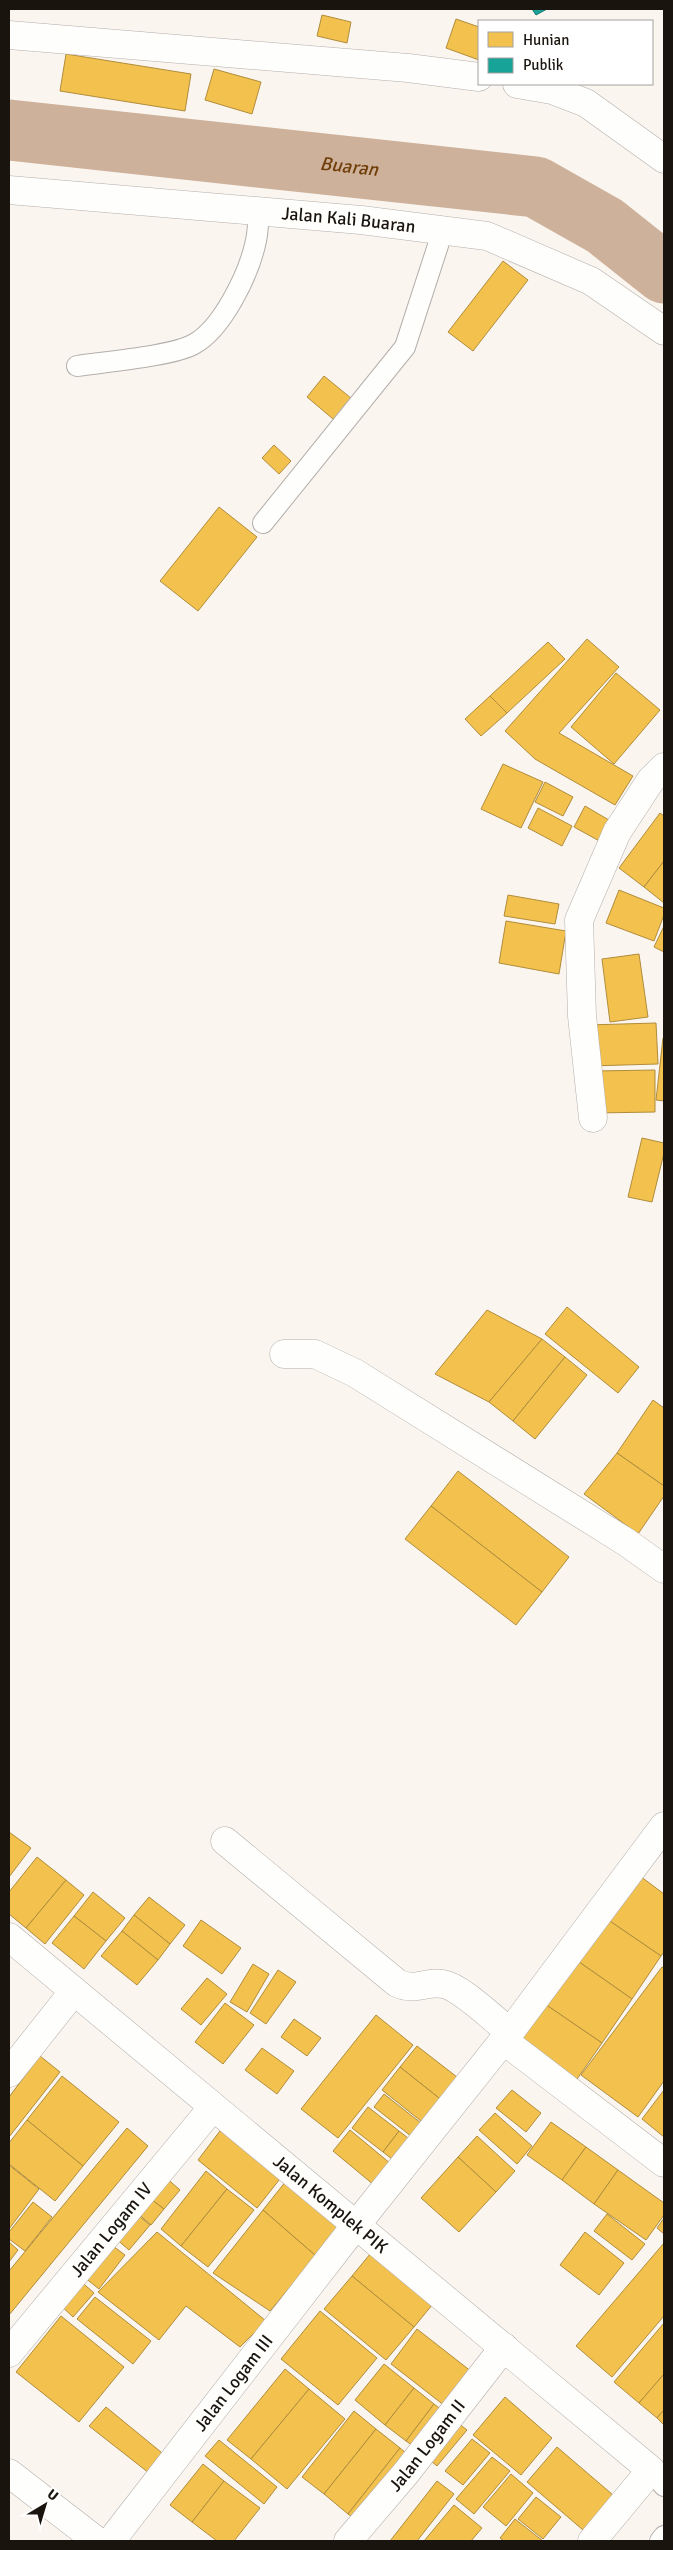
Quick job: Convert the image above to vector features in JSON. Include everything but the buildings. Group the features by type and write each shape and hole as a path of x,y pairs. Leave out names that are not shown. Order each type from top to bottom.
{"street":[{"path":"9,35 408,68 478,77"},
{"path":"523,85 552,90 586,103 664,159"},
{"name":"Jalan Kali Buaran","path":"9,190 361,220 487,236 591,281 664,331"},
{"path":"592,1118 582,1016 579,920 617,832 660,780"},
{"path":"284,1354 315,1354 354,1373 626,1542 664,1569"},
{"name":"Jalan Logam III","path":"111,2541 356,2225 506,2036 664,1826"},
{"path":"225,1841 397,1982 415,1988 433,1983 445,1984 458,1992 506,2036 662,2159"},
{"name":"Jalan Komplek PIK","path":"9,1938 504,2347 658,2478"},
{"path":"9,2073 74,1991"},
{"name":"Jalan Logam IV","path":"9,2353 214,2107"},
{"name":"Jalan Logam II","path":"348,2541 406,2473 504,2347"},
{"path":"9,2472 97,2541"},
{"path":"592,2541 658,2478"}],"lane":[{"path":"77,366 168,351 194,344 217,324 244,278 256,244 259,211"},
{"path":"263,524 405,347 443,230"},
{"path":"660,2541 664,2536"}],"waterway":[{"name":"Buaran","path":"9,130 536,187 605,226 664,273"}]}
